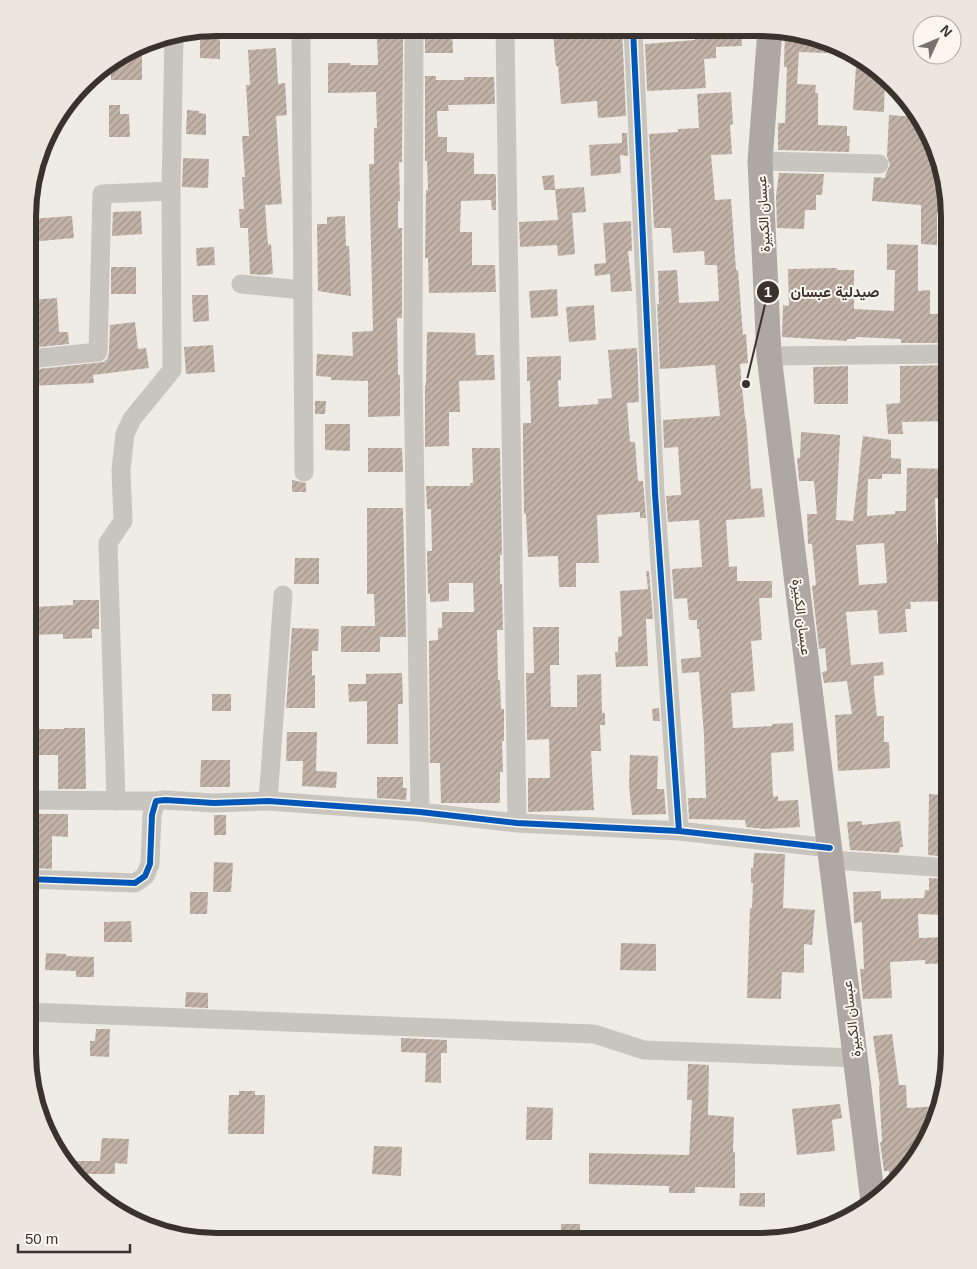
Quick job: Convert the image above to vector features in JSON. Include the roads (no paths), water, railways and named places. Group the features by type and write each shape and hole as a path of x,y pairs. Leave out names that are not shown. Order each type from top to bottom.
{"main road":[{"name":"عبسان الكبيرة","path":"769,37 760,161 770,356 872,1193"}],"street":[{"path":"301,36 304,472"},
{"path":"414,36 413,370 420,812"},
{"path":"505,36 517,823"},
{"path":"633,36 655,493 679,831"},
{"path":"116,801 108,544 123,521 121,470 125,434 132,419 172,370 171,191 174,41"},
{"path":"760,161 879,164"},
{"path":"36,357 98,352 102,194 171,191"},
{"path":"241,284 302,290"},
{"path":"770,356 941,354"},
{"path":"268,801 283,594"},
{"path":"36,800 165,800 214,803 268,801 420,812 517,823 679,831 831,854 941,867"},
{"path":"36,879 135,883 145,876 150,864 152,815 156,801"},
{"path":"36,1012 594,1034 644,1050 856,1058"}],"place":[{"name":"صيدلية عبسان","path":"746,384"}]}
